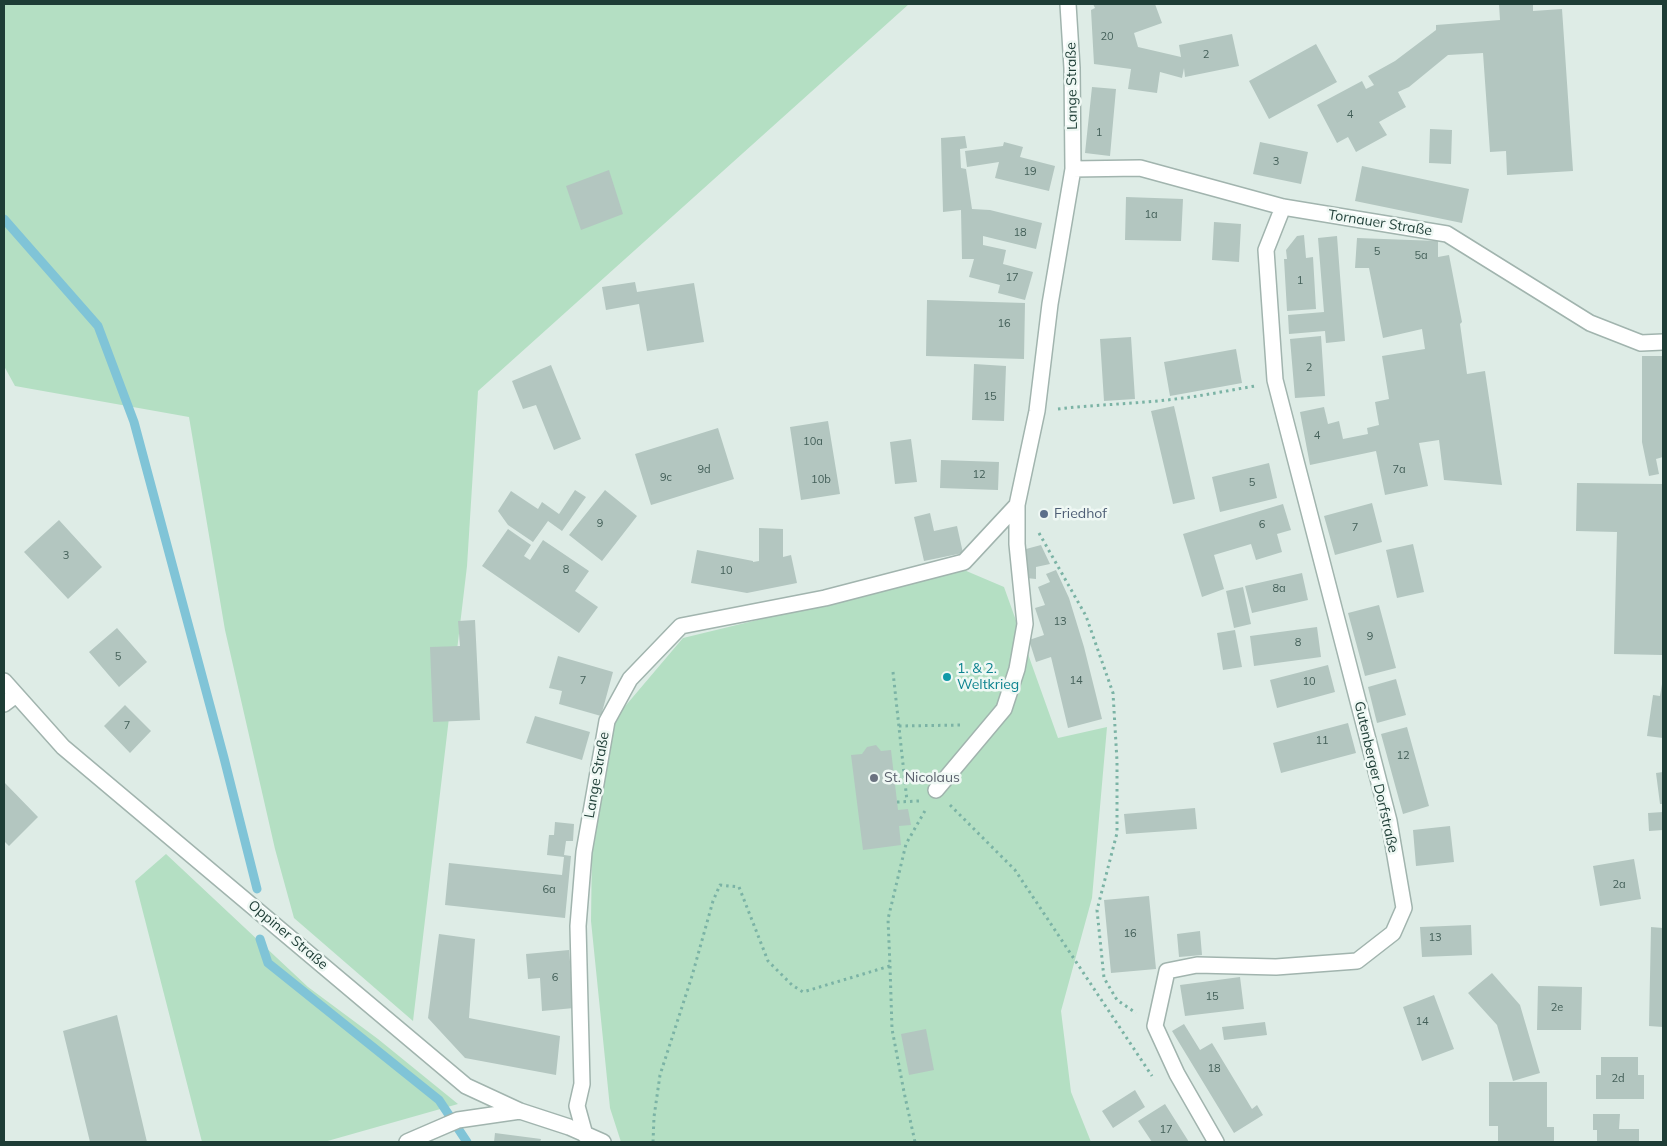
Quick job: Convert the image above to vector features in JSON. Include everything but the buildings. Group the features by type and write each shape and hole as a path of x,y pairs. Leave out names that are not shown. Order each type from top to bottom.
{"street":[{"name":"Lange Straße","path":"933,796 1004,709 1015,677 1025,624 1017,544 1017,505 1037,411 1050,304 1073,169 1072,68 1068,4"},
{"name":"Tornauer Straße","path":"1073,169 1140,168 1283,207 1447,234 1590,323 1641,343 1663,342"},
{"name":"Gutenberger Dorfstraße","path":"1155,1026 1167,971 1197,965 1276,967 1356,961 1393,933 1404,908 1389,821 1275,380 1266,250 1283,207"},
{"name":"Lange Straße","path":"586,1134 577,1106 582,1084 578,926 584,852 607,721 630,679 681,626 825,598 964,562 1017,505"},
{"name":"Oppiner Straße","path":"4,681 63,747 466,1086 520,1111 569,1127 603,1142"},
{"path":"4,704 16,695"},
{"path":"1155,1026 1177,1074 1216,1142"},
{"path":"407,1142 458,1120 520,1111"}],"path":[{"path":"1037,411 1184,398 1255,386 1275,380"},
{"path":"1017,505 1043,539 1086,616 1113,693 1117,762 1117,833 1097,910 1104,978 1117,1000 1155,1026"},
{"path":"893,672 907,802"},
{"path":"899,726 991,724"},
{"path":"897,802 907,802 933,796"},
{"path":"915,1142 892,1029 888,919 906,844 933,796"},
{"path":"933,796 1016,870 1157,1084 1177,1074"},
{"path":"653,1142 654,1117 660,1075 692,976 713,901 720,885 739,887 768,961 792,985 803,992 890,966"}],"green space":[{"path":"4,4 909,4 478,391 467,566 413,1021 294,918 275,849 225,630 189,417 15,386 4,366"},
{"path":"964,570 1004,587 1058,738 1107,727 1092,898 1061,1011 1071,1092 1091,1142 621,1142 610,1108 591,921 592,848 610,724 683,638"},
{"path":"166,854 308,987 378,1039 458,1104 324,1142 202,1142 135,881"}],"waterway":[{"path":"4,219 98,326 134,422 257,889"},
{"path":"260,939 268,963 439,1100 467,1142"}],"place":[{"name":"Friedhof","path":"1044,514"},
{"name":"1. & 2. Weltkrieg","path":"947,677"},
{"name":"St. Nicolaus","path":"874,778"}]}
